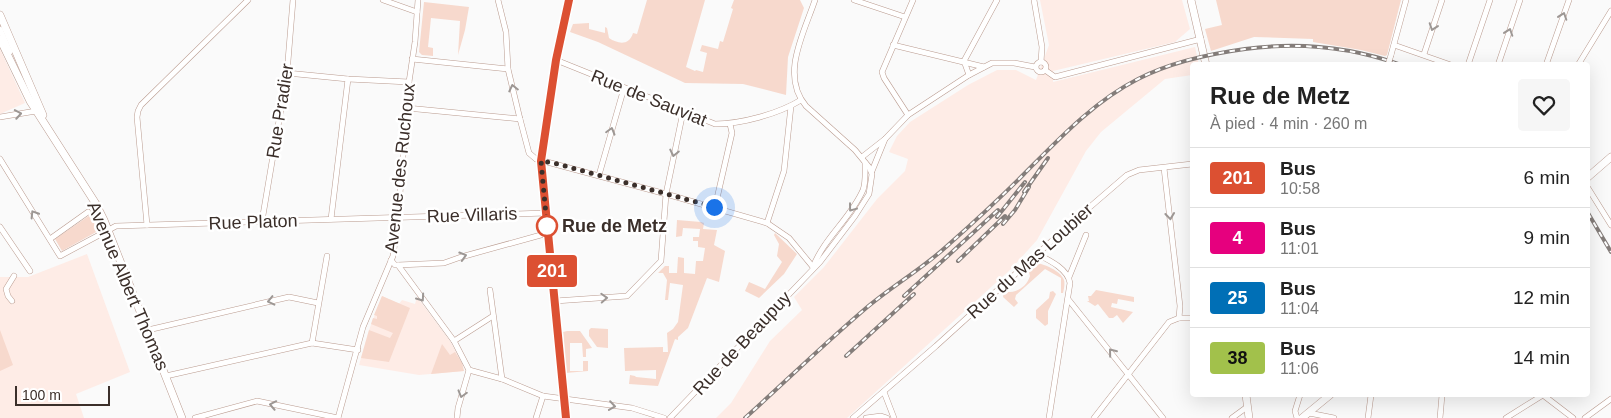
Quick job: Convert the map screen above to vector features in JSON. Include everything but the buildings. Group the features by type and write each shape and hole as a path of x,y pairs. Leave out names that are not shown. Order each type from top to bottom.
{"street":[{"path":"147,225 138,111 248,0"},
{"name":"Rue Pradier","path":"262,221 287,73 293,0"},
{"path":"383,0 417,12"},
{"name":"Avenue des Ruchoux","path":"338,418 363,327 391,260 398,218 418,0"},
{"path":"498,0 506,32 508,69 529,153 541,161 599,175 767,223 788,238 813,267"},
{"path":"566,418 541,161 556,60 569,0"},
{"path":"854,0 905,17"},
{"path":"908,114 882,72 913,0"},
{"path":"969,75 964,61 997,0"},
{"path":"1034,0 1042,47 1041,62"},
{"path":"1191,0 1205,62"},
{"path":"1389,62 1406,0"},
{"path":"1424,54 1442,0"},
{"path":"1469,62 1490,0"},
{"path":"1499,62 1520,0"},
{"path":"1547,62 1569,0"},
{"path":"801,100 794,74 796,55 813,1"},
{"path":"1580,62 1611,11"},
{"name":"Avenue Albert Thomas","path":"0,15 50,132"},
{"path":"0,19 16,57 20,61"},
{"path":"0,29 18,71 28,79"},
{"name":"Avenue Albert Thomas","path":"0,39 20,83 36,111 96,204 182,418"},
{"path":"1041,62 1046,66 1045,70 1055,77 1201,39"},
{"path":"1394,44 1444,62"},
{"path":"893,45 984,67"},
{"path":"412,59 508,69"},
{"name":"Rue de Sauviat","path":"556,60 715,124 730,124 791,106 801,100"},
{"path":"1036,67 1037,63 1041,62"},
{"path":"862,157 885,139 908,114 969,75 992,63 1014,63 1036,67 1039,72 1045,70"},
{"path":"287,73 409,82"},
{"path":"330,219 348,79"},
{"path":"599,175 624,88"},
{"name":"Rue de Beaupuy","path":"670,418 676,414 813,267 820,262 864,203 871,186 872,171 862,157 801,100"},
{"path":"767,223 784,171 791,106"},
{"path":"407,108 520,119"},
{"path":"0,117 36,111"},
{"path":"555,301 628,296 661,261 666,194 683,112"},
{"path":"714,207 732,133 730,124"},
{"path":"872,171 885,139"},
{"path":"1590,175 1611,156"},
{"path":"0,159 50,239 88,212"},
{"path":"865,163 876,161"},
{"name":"Rue de Beaupuy","path":"813,267 817,256 857,201 864,188 865,163"},
{"name":"Rue du Mas Loubier","path":"853,418 1127,175 1139,170 1190,164"},
{"path":"1164,168 1180,306 1179,318"},
{"path":"1590,191 1611,225"},
{"name":"Rue Villaris","path":"398,218 546,213"},
{"name":"Rue Platon","path":"50,239 60,256 116,226 398,218"},
{"path":"0,227 30,271"},
{"path":"398,265 444,263 548,233"},
{"path":"1049,418 1068,299 1069,277 1086,235"},
{"path":"1038,254 1064,271 1069,277"},
{"path":"312,343 327,256"},
{"path":"391,260 395,265 398,265 454,341 469,370 458,408 458,418"},
{"path":"12,301 6,289 14,276"},
{"path":"490,290 502,379"},
{"path":"148,330 289,297 318,303"},
{"path":"1068,299 1163,418"},
{"path":"454,341 493,316"},
{"path":"1094,418 1169,322 1179,318 1190,318"},
{"path":"166,376 312,343 358,350"},
{"path":"469,370 502,379 544,396 632,408 664,418"},
{"path":"884,392 894,418"},
{"path":"536,418 544,396"},
{"path":"1246,397 1249,418"},
{"path":"1297,418 1295,411 1299,397"},
{"path":"1302,418 1328,397"},
{"path":"1368,418 1370,397"},
{"path":"1440,418 1442,397"},
{"path":"1506,418 1540,397"},
{"path":"1546,397 1573,418"},
{"path":"1585,418 1611,399"},
{"path":"195,418 257,401 338,418"},
{"path":"1232,418 1247,407"},
{"path":"1308,413 1334,418"},
{"path":"866,418 881,416 887,418"}],"shaded area":[{"path":"647,0 705,0 686,67 703,72 707,53 700,51 702,45 718,49 720,41 723,42 734,0 800,0 804,8 788,57 786,95 743,84 685,83 598,42 570,32 573,24 589,23 589,29 605,33 605,27 607,28 609,38 616,42 626,42 633,33 637,34"},
{"path":"1040,0 1182,0 1190,29 1175,42 1053,71 1053,82 1195,47 1198,62 1190,62 1190,75 1165,79 1101,132 1086,151 1037,240 1011,269 847,418 716,418 731,403 770,341 802,310 794,297 824,267 877,199 905,171 908,159 889,152 897,136 910,122 968,85 997,70 1016,70 1036,80 1049,45"},
{"path":"1216,0 1401,0 1387,55 1385,56 1313,42 1313,39 1254,37 1211,51 1205,29 1222,25"},
{"path":"424,2 469,7 458,55 460,21 431,18 428,47 433,48 433,56 422,55 419,52"},
{"path":"0,49 25,103 0,114"},
{"path":"90,215 98,231 62,251 55,239"},
{"path":"677,220 701,222 704,223 703,229 717,230 714,245 725,251 719,282 707,278 688,328 678,337 678,340 675,339 658,386 629,384 630,375 656,379 656,370 625,371 624,348 663,347 663,352 668,352 667,333 678,322 683,285 670,283 668,300 665,300 667,280 663,273 658,273 665,266 669,266 669,273 677,273 678,257 684,258 684,273 695,274 696,261 703,261 705,248 698,247 698,241 693,241 693,237 699,237 700,229 683,228 682,236 676,237"},
{"path":"775,233 797,254 784,274 759,298 745,291 749,282 765,289 782,262 777,256 779,244 774,235"},
{"path":"87,254 130,372 76,394 84,418 0,418 0,277 28,277"},
{"path":"1035,263 1047,266 1062,277 1064,280 1063,293 1061,293 1061,278 1045,269 1016,295 1015,299 1018,303 1014,307 1003,297 1004,292 1013,292 1023,287 1030,276 1028,269"},
{"path":"1096,290 1134,297 1134,302 1118,299 1117,304 1112,303 1111,307 1133,312 1123,323 1117,315 1109,318 1098,304 1095,306 1087,301 1089,301 1088,296 1091,296"},
{"path":"1053,291 1056,294 1048,311 1048,324 1045,326 1036,318 1036,310 1049,298 1050,292"},
{"path":"382,296 399,304 402,300 415,304 417,297 450,341 462,363 464,371 419,375 359,365 369,330"},
{"path":"382,296 410,308 389,362 361,358 369,330 390,338 393,333 371,324 373,318 377,319 377,316 374,315"},
{"path":"591,328 608,329 608,348 597,347 589,336"},
{"path":"0,330 13,365 0,371"},
{"path":"580,331 592,348 586,349 586,357 583,357 582,343 570,343 570,371 583,371 583,361 588,361 588,371 566,373 563,332"},
{"path":"442,344 450,355 455,352 462,363 464,371 431,374"}],"railway":[{"path":"745,418 865,309 957,237 1077,122 1106,99 1138,79 1163,68 1204,56 1265,47 1304,46 1343,50 1392,62"},
{"path":"1024,192 1048,158"},
{"path":"997,217 1025,182"},
{"path":"1003,224 1015,210 1029,187"},
{"path":"904,296 998,210"},
{"path":"958,261 1005,216"},
{"path":"1590,216 1611,252"},
{"path":"846,356 914,294"}],"bus line":[{"name":"201","path":"566,418 541,161 556,60 569,0"}],"place":[{"name":"Rue de Metz","path":"547,226"}],"route":[{"path":"547,226 541,161 714,207"}]}
